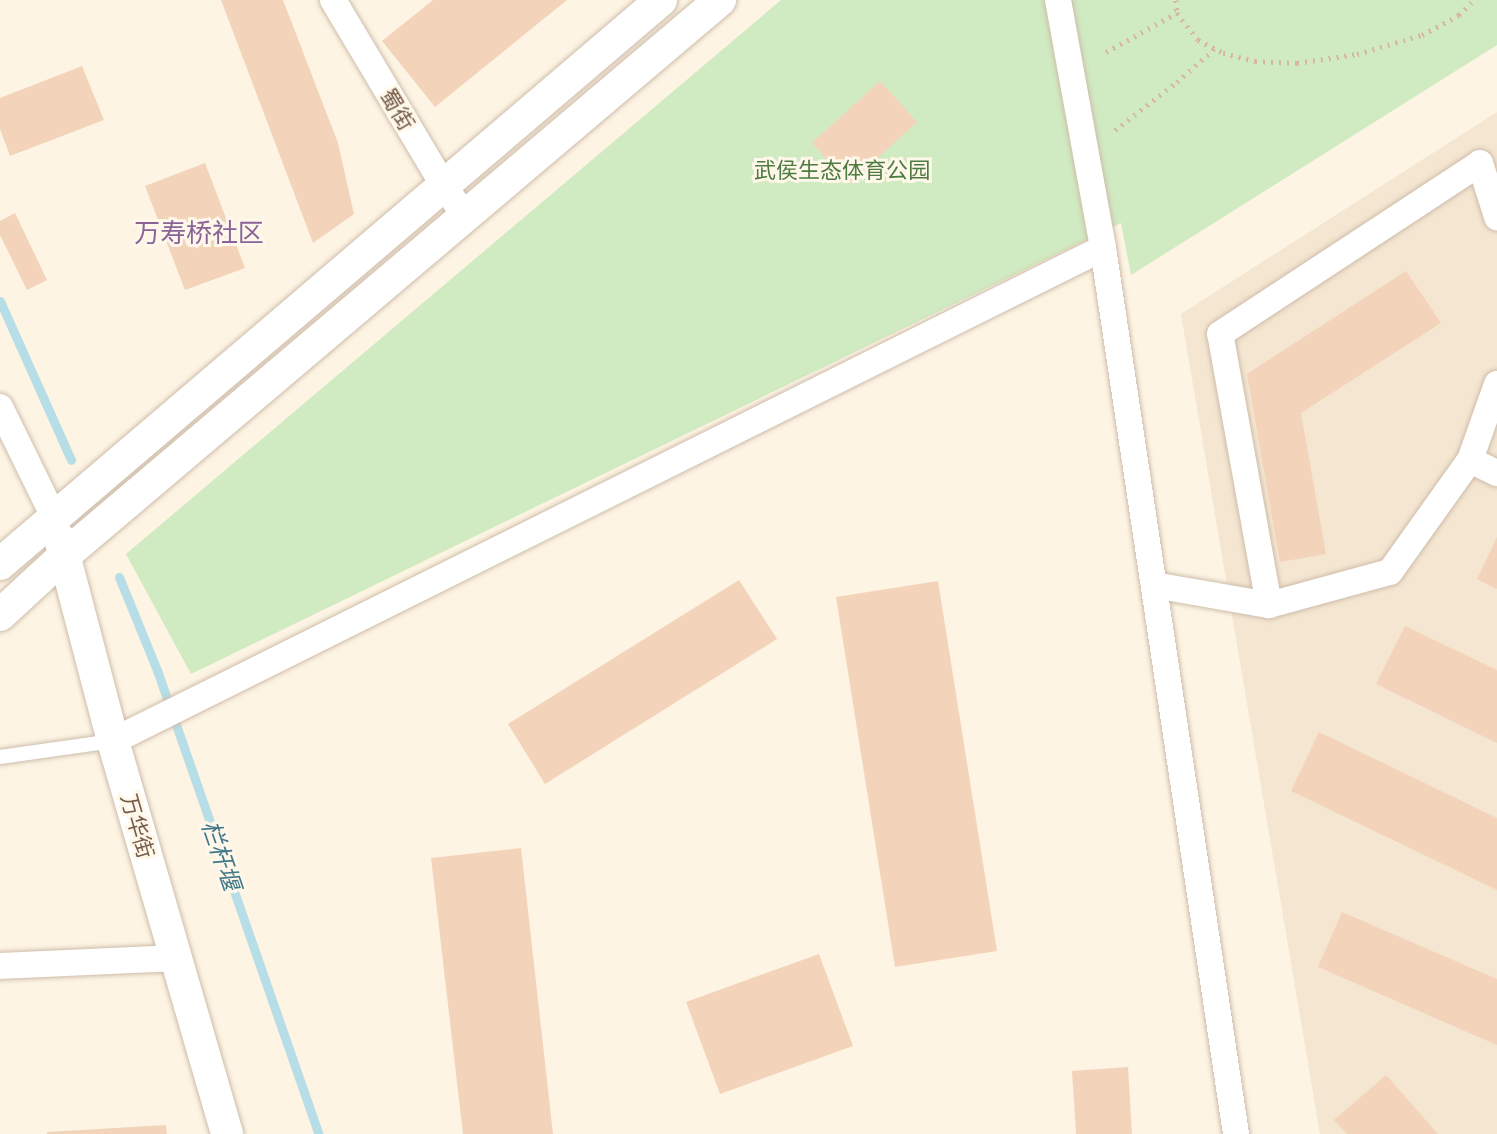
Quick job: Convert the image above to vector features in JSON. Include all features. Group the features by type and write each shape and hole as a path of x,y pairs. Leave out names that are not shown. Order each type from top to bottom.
{"street":[{"name":"蜀街","path":"333,0 442,183 465,216"},
{"path":"0,564 442,183 661,0"},
{"path":"0,615 64,556 720,0"},
{"path":"1058,0 1103,248 1236,1134"},
{"path":"1269,605 1220,334 1480,163 1497,217"},
{"path":"113,741 1103,248"},
{"path":"1154,585 1269,605 1390,572 1470,460 1497,384"},
{"path":"0,407 54,517"},
{"path":"1470,460 1497,473"},
{"name":"万华街","path":"54,517 113,741 227,1134"},
{"path":"0,966 176,958"}],"lane":[{"path":"0,757 113,741"}],"path":[{"path":"1176,0 1177,13 1198,40 1255,61 1297,63 1357,54 1422,35 1459,15 1474,0"},
{"path":"1106,52 1177,13"},
{"path":"1115,130 1215,48"}],"shaded area":[{"path":"1497,112 1497,1134 1320,1134 1181,314"}],"green space":[{"name":"武侯生态体育公园","path":"781,0 1497,0 1497,45 1131,275 1121,223 191,674 126,554"}],"building":[{"path":"221,0 283,0 338,143 354,214 313,243"},
{"path":"433,0 567,0 435,107 382,41"},
{"path":"82,66 104,120 10,156 0,129 0,98"},
{"path":"880,81 917,122 849,184 812,143"},
{"path":"205,163 245,268 185,290 145,186"},
{"path":"15,213 47,280 27,290 0,235 0,221"},
{"path":"1406,271 1441,323 1301,413 1326,554 1280,562 1247,374"},
{"path":"1497,537 1497,589 1477,579"},
{"path":"739,580 777,639 545,784 508,724"},
{"path":"938,581 997,951 895,967 836,597"},
{"path":"1405,626 1497,670 1497,743 1376,684"},
{"path":"1319,732 1497,818 1497,890 1291,791"},
{"path":"521,848 553,1134 463,1134 431,858"},
{"path":"1342,912 1497,979 1497,1045 1318,967"},
{"path":"819,954 853,1046 720,1094 686,1002"},
{"path":"1128,1067 1132,1134 1076,1134 1072,1071"},
{"path":"1386,1075 1438,1134 1347,1134 1334,1120"},
{"path":"166,1125 167,1134 47,1134 47,1132"}],"waterway":[{"name":"栏杆堰","path":"0,301 71,460"},
{"name":"栏杆堰","path":"119,577 157,670 319,1134"}],"district":[{"name":"万寿桥社区","path":"199,233"}]}
